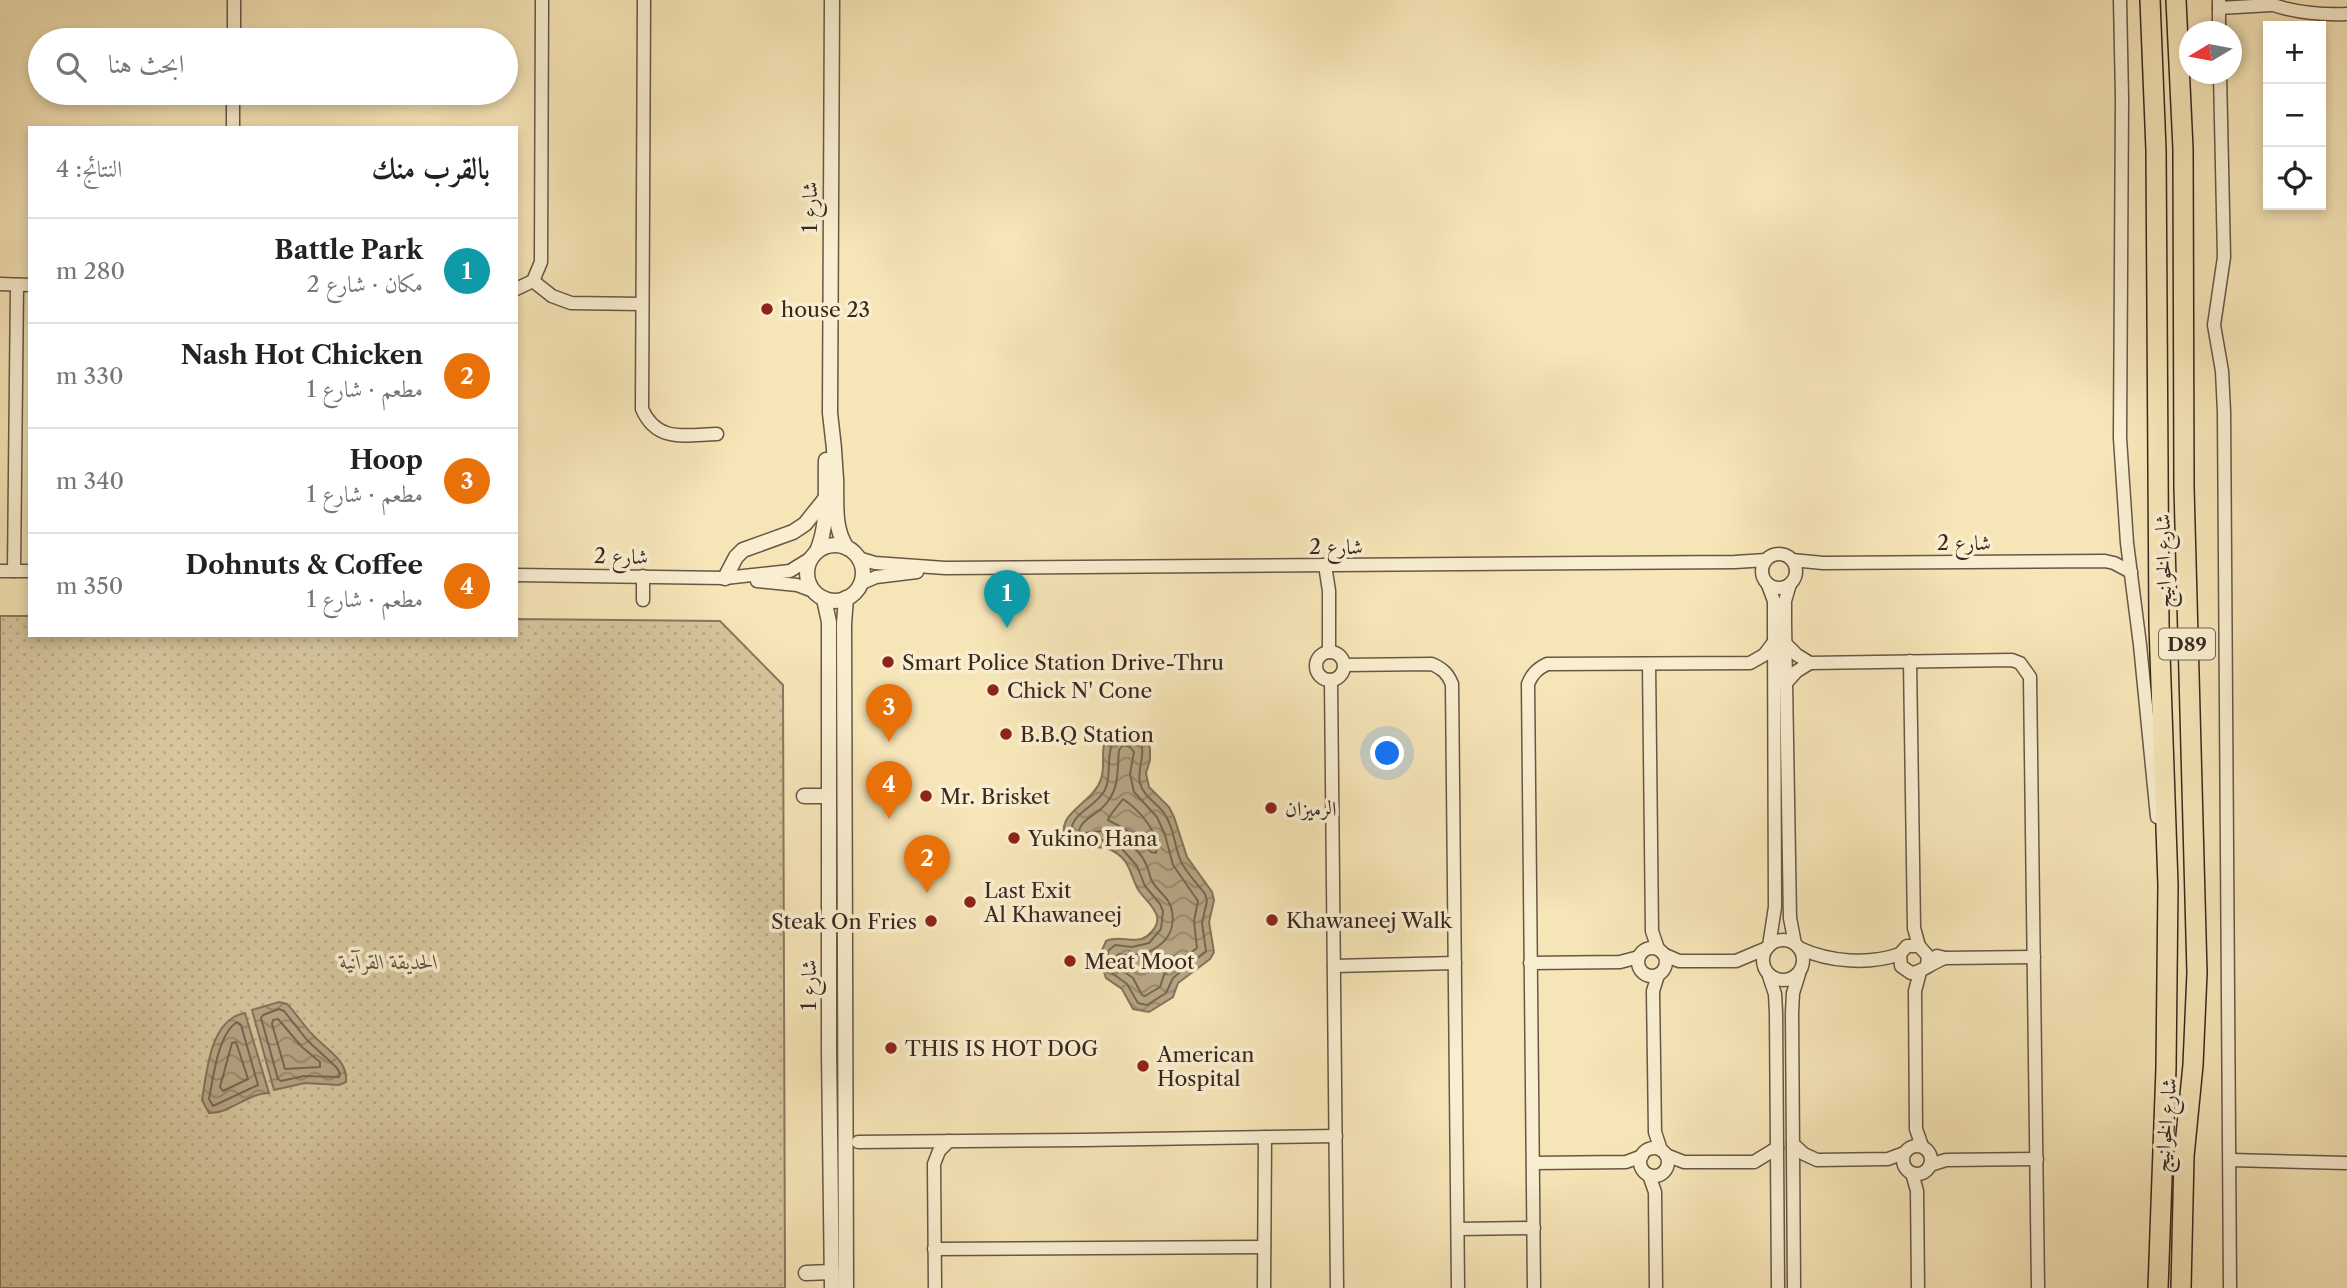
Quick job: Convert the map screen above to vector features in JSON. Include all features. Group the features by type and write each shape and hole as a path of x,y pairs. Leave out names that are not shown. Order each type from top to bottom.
{"highway":[{"name":"شارع الخوانيج","path":"2150,0 2156,150 2159,561 2168,885 2166,1068 2158,1288"},
{"name":"شارع الخوانيج","path":"2176,0 2182,102 2184,487 2197,973 2193,1065 2184,1156 2181,1288"},
{"path":"2182,102 2188,65 2188,0"},
{"path":"2184,1156 2192,1188 2194,1288"}],"street":[{"path":"234,0 234,28"},
{"path":"518,288 533,281 540,269 542,256 542,0"},
{"path":"644,0 642,409 647,421 656,430 668,435 717,434"},
{"name":"شارع 1","path":"814,555 823,535 830,413 832,0"},
{"path":"2120,0 2120,438 2127,543 2161,860 2168,885"},
{"path":"2219,4 2266,2 2310,12 2347,14"},
{"path":"2220,84 2224,246 2214,325 2222,371 2224,412 2230,1288"},
{"path":"233,105 233,126"},
{"path":"533,281 552,296 571,303 642,304"},
{"path":"0,285 24,285 14,571"},
{"name":"شارع 1","path":"830,413 834,443 837,524 842,542 852,553"},
{"path":"725,578 736,556 743,550 793,532 805,524 825,499"},
{"path":"2105,561 2121,551 2127,543"},
{"path":"828,546 852,553 862,571 860,584 854,593 835,601 819,595 807,575 814,555 828,546"},
{"name":"شارع 2","path":"852,553 875,563 937,568 1766,560"},
{"path":"1778,1288 1776,1004 1763,961 1768,947 1774,907 1780,643 1785,601 1796,568 1792,560 1781,554 1773,555 1766,560 1762,568 1774,601 1780,643 1810,663"},
{"name":"شارع 2","path":"725,578 790,571 814,555"},
{"name":"شارع 2","path":"1792,560 1823,563 2105,561 2131,572"},
{"path":"1735,562 1765,581 1782,588 1793,580"},
{"name":"شارع 2","path":"1793,580 1823,563"},
{"path":"1329,565 1329,652"},
{"name":"شارع 2","path":"860,584 876,577 937,568"},
{"path":"0,571 28,571"},
{"name":"شارع 2","path":"518,575 725,578 790,584 805,587 819,595"},
{"path":"643,576 643,600"},
{"name":"شارع 1","path":"819,595 829,622 832,1288"},
{"name":"شارع 1","path":"846,598 846,1288"},
{"path":"1534,1288 1528,684 1538,668 1547,664 1750,663 1780,643"},
{"path":"1329,652 1339,656 1344,665"},
{"path":"1329,652 1318,658 1316,667 1322,678 1331,680 1340,675 1344,665"},
{"path":"1780,684 1810,663 2012,660 2027,669 2030,677 2038,1288"},
{"path":"1910,661 1917,1288"},
{"path":"1750,663 1780,684"},
{"path":"1344,665 1432,664 1441,668 1452,684 1458,1288"},
{"path":"1649,664 1655,1132 1651,1166 1655,1192 1656,1288"},
{"path":"1331,680 1337,1288"},
{"path":"1780,684 1790,918 1797,946 1803,956 1792,1003 1794,1288"},
{"path":"804,796 829,796"},
{"path":"1736,961 1782,940 1832,959 2034,957"},
{"path":"1530,963 1736,961 1784,981 1832,959"},
{"path":"1334,966 1455,963"},
{"path":"1651,1166 1668,1163 1655,1132"},
{"path":"858,1142 1336,1136"},
{"path":"1264,1288 1265,1137"},
{"path":"935,1288 934,1164 939,1151 949,1141"},
{"path":"919,1142 934,1164"},
{"path":"1793,1144 1804,1154 1818,1160 2037,1159"},
{"path":"1754,1162 1777,1147"},
{"path":"1651,1166 1653,1149 1684,1162"},
{"path":"1793,1176 1818,1160"},
{"path":"2230,1160 2347,1163"},
{"path":"1533,1163 1626,1162 1651,1166 1684,1162 1754,1162 1763,1166 1777,1179"},
{"path":"1458,1229 1534,1228"},
{"path":"934,1249 1264,1247"},
{"path":"806,1273 832,1272"}],"green space":[{"name":"الحديقة القرآنية","path":"0,616 28,616 28,637 518,637 518,619 720,621 783,685 785,1288 0,1288"}],"water":[{"path":"1121,729 1138,733 1147,742 1150,748 1146,773 1149,787 1169,807 1187,857 1212,892 1214,900 1209,922 1214,952 1210,959 1178,983 1173,997 1149,1012 1133,1009 1122,989 1106,978 1099,957 1106,941 1137,940 1147,936 1157,923 1155,912 1139,891 1122,858 1103,847 1071,846 1066,842 1064,834 1067,819 1092,794 1101,779 1103,750 1107,738"},
{"path":"279,1002 287,1004 317,1039 335,1055 346,1074 346,1082 339,1085 305,1083 274,1090 252,1010"},
{"path":"245,1013 269,1093 253,1096 224,1110 209,1113 202,1100 212,1048 224,1025 233,1017"}],"place":[{"name":"house 23","path":"767,309"},
{"name":"Battle Park","path":"1007,628"},
{"name":"Smart Police Station Drive-Thru","path":"888,662"},
{"name":"Chick N' Cone","path":"993,690"},
{"name":"B.B.Q Station","path":"1006,734"},
{"name":"Hoop","path":"889,742"},
{"name":"Mr. Brisket","path":"926,796"},
{"name":"الرميزان","path":"1271,808"},
{"name":"Dohnuts & Coffee","path":"889,819"},
{"name":"Yukino Hana","path":"1014,838"},
{"name":"Nash Hot Chicken","path":"927,893"},
{"name":"Last Exit Al Khawaneej","path":"970,902"},
{"name":"Khawaneej Walk","path":"1272,920"},
{"name":"Steak On Fries","path":"931,921"},
{"name":"Meat Moot","path":"1070,961"},
{"name":"THIS IS HOT DOG","path":"891,1048"},
{"name":"American Hospital","path":"1143,1066"}]}
